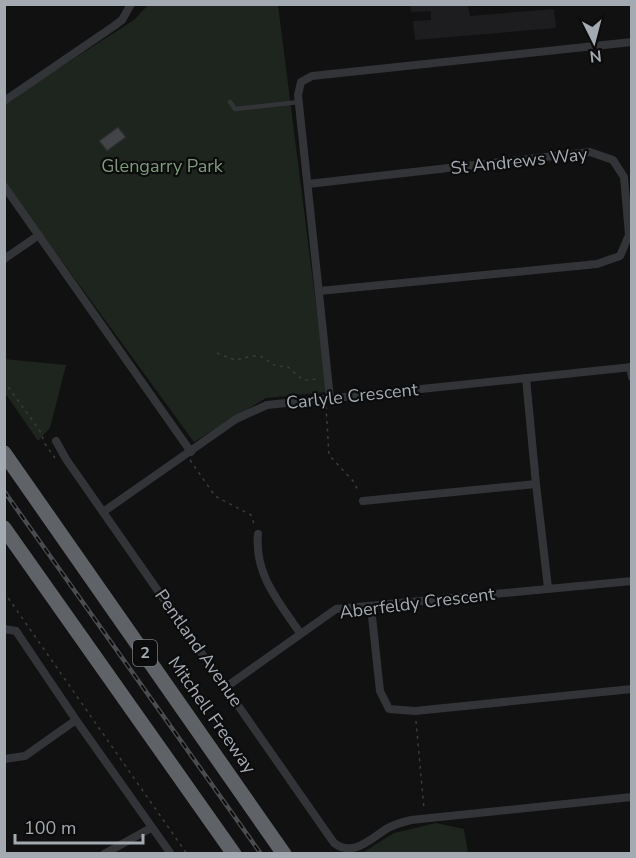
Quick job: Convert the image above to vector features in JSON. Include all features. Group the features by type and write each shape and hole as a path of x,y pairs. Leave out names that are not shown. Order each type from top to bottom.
{"highway":[{"name":"Mitchell Freeway","path":"4,453 284,854"},
{"name":"2","path":"4,528 234,854"}],"street":[{"path":"4,101 122,20 131,4"},
{"path":"328,398 328,378 299,102 299,86 304,79 312,76 632,42"},
{"name":"St Andrews Way","path":"308,184 590,152 613,160 624,177 628,235 620,256 597,264 319,291"},
{"path":"4,186 189,453"},
{"path":"4,259 39,235"},
{"path":"631,367 632,377"},
{"name":"Carlyle Crescent","path":"104,512 236,419 267,405 631,367"},
{"path":"526,378 548,588"},
{"name":"Pentland Avenue","path":"56,441 334,843 347,850 358,849 399,823 424,818"},
{"path":"363,501 536,484"},
{"path":"258,534 257,554 262,574 300,633"},
{"name":"Aberfeldy Crescent","path":"226,687 336,609 632,581"},
{"path":"370,607 380,691 389,709 415,711 632,689"},
{"path":"4,629 16,631 171,854"},
{"path":"4,759 25,756 76,720"},
{"path":"424,818 632,797"},
{"path":"104,854 152,828"}],"lane":[{"path":"230,102 235,109 299,102"}],"path":[{"path":"217,352 235,360 260,356 276,366 292,369 303,380 328,378"},
{"path":"328,398 329,456 353,481 363,501"},
{"path":"189,453 215,496 251,515 258,534"},
{"path":"4,592 187,854"},
{"path":"415,711 424,818"}],"shaded area":[{"path":"410,5 468,5 470,16 554,9 556,28 415,40 413,21 431,20 431,11 411,12"}],"green space":[{"name":"Glengarry Park","path":"148,5 278,5 327,392 266,398 194,442 5,183 4,103 134,20"},
{"path":"4,359 66,365 50,428 38,441 5,393"},
{"path":"436,823 464,829 468,853 362,853 394,833"}],"building":[{"path":"118,127 126,137 107,151 99,141"}],"railway":[{"path":"4,491 261,854"}]}
